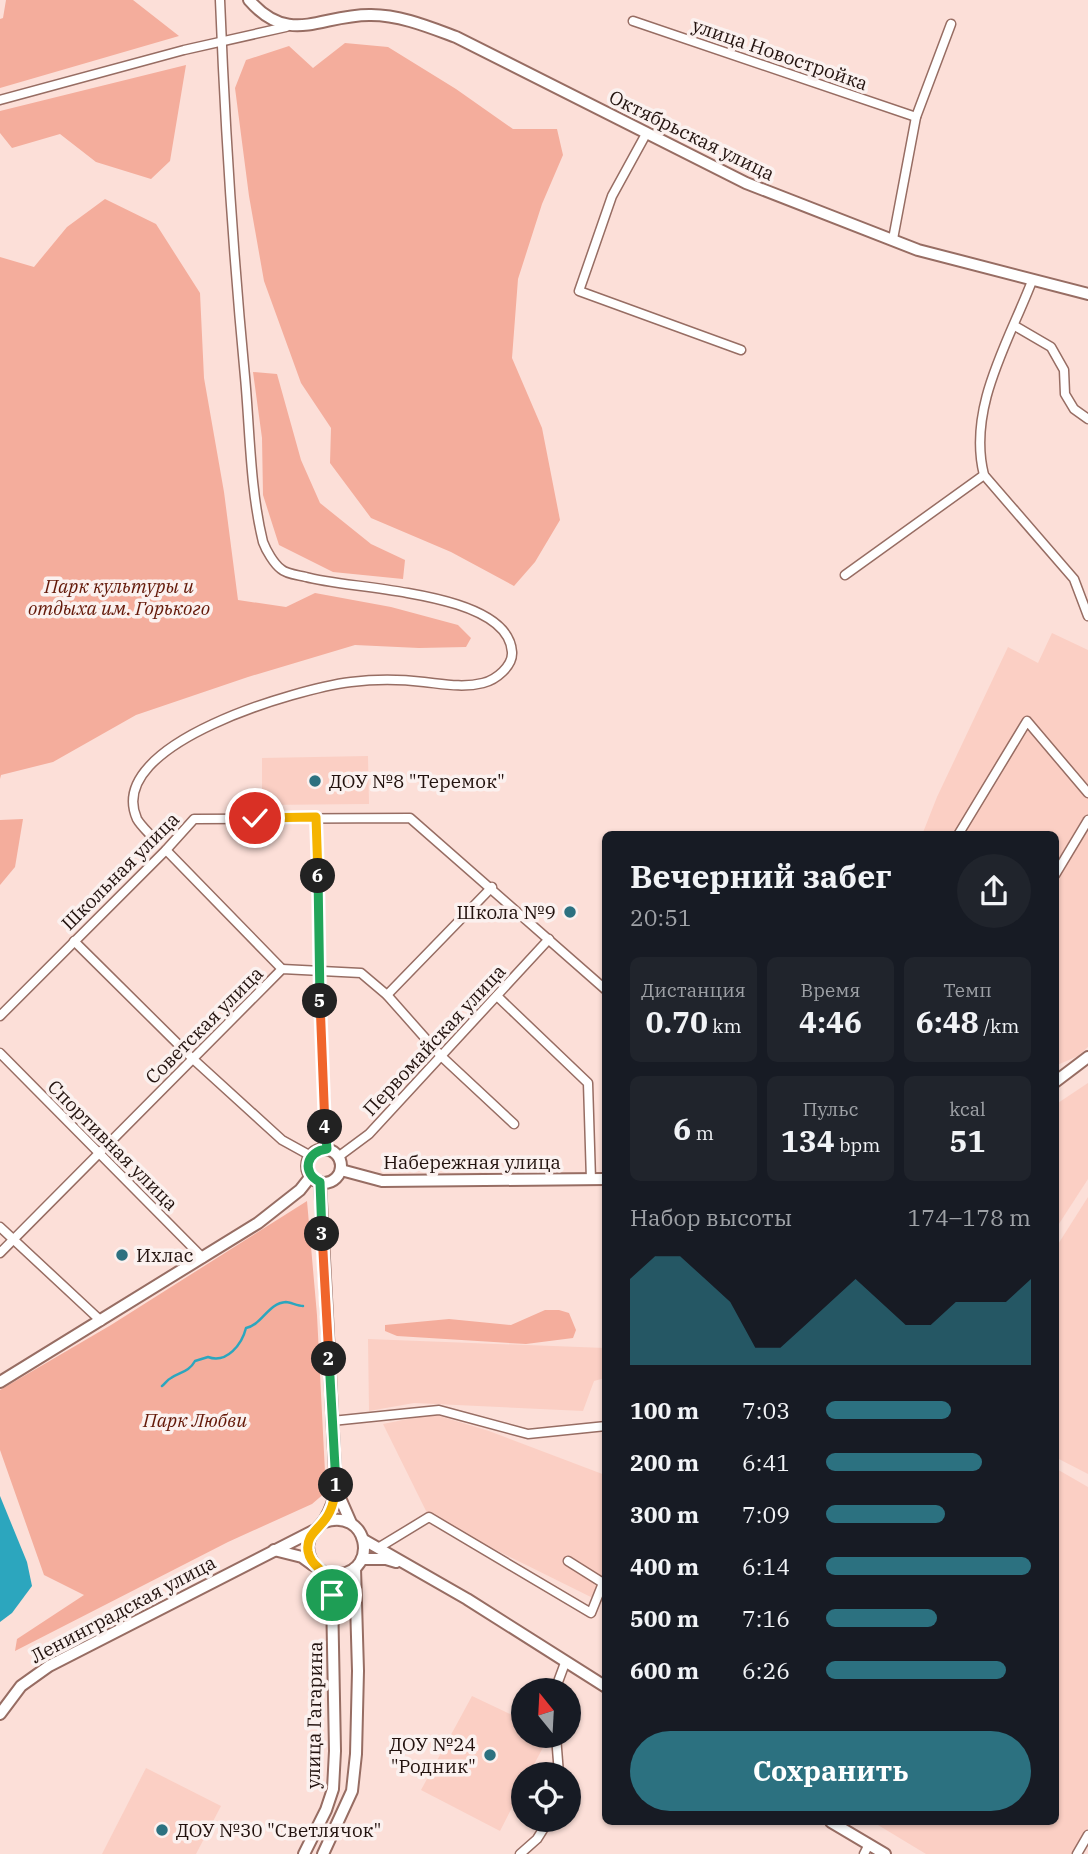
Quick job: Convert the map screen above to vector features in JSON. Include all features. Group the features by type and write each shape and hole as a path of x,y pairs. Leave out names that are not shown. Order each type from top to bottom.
{"main road":[{"path":"249,0 259,12 286,27"},
{"name":"Октябрьская улица","path":"286,27 370,15 411,21 456,37 746,183 918,250 1088,294"},
{"path":"1059,1079 1088,1057"},
{"path":"0,1382 258,1223 316,1179 330,1182 341,1170 338,1157 327,1149 310,1156 307,1166 316,1179 336,1489 333,1505 324,1522 313,1531 309,1541 308,1551 320,1569"},
{"name":"Набережная улица","path":"341,1170 382,1181 602,1180"},
{"path":"336,1489 342,1507 363,1539 359,1563"},
{"path":"324,1522 341,1519 351,1523"},
{"name":"Ленинградская улица","path":"0,1714 21,1686 49,1666 313,1531"},
{"path":"363,1539 467,1599 602,1686"},
{"path":"274,1550 302,1558 333,1575 345,1574 359,1563 386,1559 415,1568"},
{"name":"улица Гагарина","path":"323,1854 352,1791 356,1754 359,1563"},
{"name":"улица Гагарина","path":"304,1854 333,1790 335,1751 332,1595 320,1569"},
{"path":"835,1825 866,1849 885,1854"}],"street":[{"path":"154,839 137,818 134,796 136,786 154,760 182,740 220,720 254,706 348,682 383,679 457,686 486,683 503,672 513,656 509,636 491,618 458,605 408,593 327,583 282,571 264,546 257,504 233,252 220,0"},
{"name":"улица Новостройка","path":"633,21 916,117"},
{"path":"893,239 916,117 951,24"},
{"path":"0,100 286,27"},
{"path":"646,134 612,196 579,291 741,349"},
{"path":"1032,281 995,369 980,427 979,455 984,475 1074,579 1088,616"},
{"path":"1015,326 1051,347 1064,370 1065,394 1074,409 1088,419"},
{"path":"845,575 984,475"},
{"path":"960,831 1027,721 1088,793"},
{"path":"316,817 319,971 327,1149"},
{"name":"Школьная улица","path":"0,1016 194,819 410,818 492,887 602,986"},
{"path":"1059,869 1088,820"},
{"path":"166,850 282,970"},
{"path":"387,995 492,887"},
{"name":"Первомайская улица","path":"338,1157 369,1133 549,939"},
{"path":"74,941 193,1059 282,1140 310,1156"},
{"name":"Советская улица","path":"0,1254 282,970 361,972 387,995 441,1056 514,1124"},
{"path":"497,996 588,1083 591,1180"},
{"name":"Спортивная улица","path":"0,1053 203,1258"},
{"path":"0,1227 101,1321"},
{"path":"332,1421 439,1410 528,1434 602,1426"},
{"path":"378,1548 429,1517 592,1613 602,1586"},
{"path":"568,1561 602,1582"},
{"path":"559,1678 565,1663"},
{"path":"520,1854 541,1832"},
{"path":"1077,1854 1088,1835"}],"shaded area":[{"path":"1052,633 1088,650 1088,1047 1078,1056 1059,1064 1059,831 924,831 1008,647 1038,663"},
{"name":"ДОУ №8 \"Теремок\"","path":"368,756 369,804 262,805 262,758"},
{"path":"1088,1083 1088,1179 1059,1224 1059,1102"},
{"path":"1088,1197 1088,1474 1059,1459 1059,1243"},
{"path":"368,1339 602,1348 602,1379 594,1381 583,1411 414,1403 369,1411"},
{"path":"433,1414 489,1431 602,1474 602,1603 429,1517 383,1424"},
{"path":"1059,1470 1088,1487 1088,1828 1073,1854 926,1854 878,1825 1059,1825"},
{"name":"ДОУ №24 \"Родник\"","path":"472,1696 511,1714 511,1748 543,1748 535,1762 511,1762 511,1809 500,1831 421,1790"},
{"name":"ДОУ №30 \"Светлячок\"","path":"146,1768 221,1806 196,1854 102,1854"}],"green space":[{"path":"6,0 133,0 179,36 0,88 0,19 3,18"},
{"path":"345,43 388,47 456,89 513,129 557,129 563,155 542,204 518,279 512,358 542,428 560,520 535,562 514,586 451,552 371,518 330,463 331,428 301,383 264,281 249,196 235,88 246,60 289,46 313,68"},
{"path":"186,65 170,161 151,179 96,162 60,134 12,148 0,133 0,111"},
{"name":"Парк культуры и отдыха им. Горького","path":"105,199 156,224 200,293 204,378 224,492 238,600 286,607 315,593 391,607 458,625 471,638 466,647 355,645 248,677 136,715 53,762 1,775 0,779 0,257 34,267 67,227"},
{"path":"253,372 277,374 301,460 320,503 371,544 405,560 403,579 333,572 279,545 263,495 262,438"},
{"path":"23,819 15,867 0,885 0,820"},
{"name":"Парк Любви","path":"307,1201 317,1315 326,1492 312,1504 228,1542 15,1651 17,1639 84,1595 44,1575 0,1450 0,1390 111,1325"},
{"path":"545,1310 569,1313 576,1330 573,1338 526,1344 397,1336 385,1331 385,1325 449,1319 511,1325"}],"water":[{"path":"0,1496 27,1562 32,1586 12,1613 0,1622"}],"waterway":[{"path":"162,1386 187,1370 195,1361 208,1357 221,1358 233,1351 246,1328 256,1323 274,1306 286,1302 303,1306"}],"place":[{"name":"ДОУ №8 \"Теремок\"","path":"315,781"},
{"name":"Школа №9","path":"570,912"},
{"name":"Ихлас","path":"122,1255"},
{"name":"ДОУ №24 \"Родник\"","path":"490,1755"},
{"name":"ДОУ №30 \"Светлячок\"","path":"162,1830"}],"route":[{"path":"255,818 316,817 319,971 327,1149 310,1156 307,1166 311,1176 320,1182 336,1489 333,1505 324,1522 313,1531 308,1551 316,1567 323,1572 332,1595"}]}
